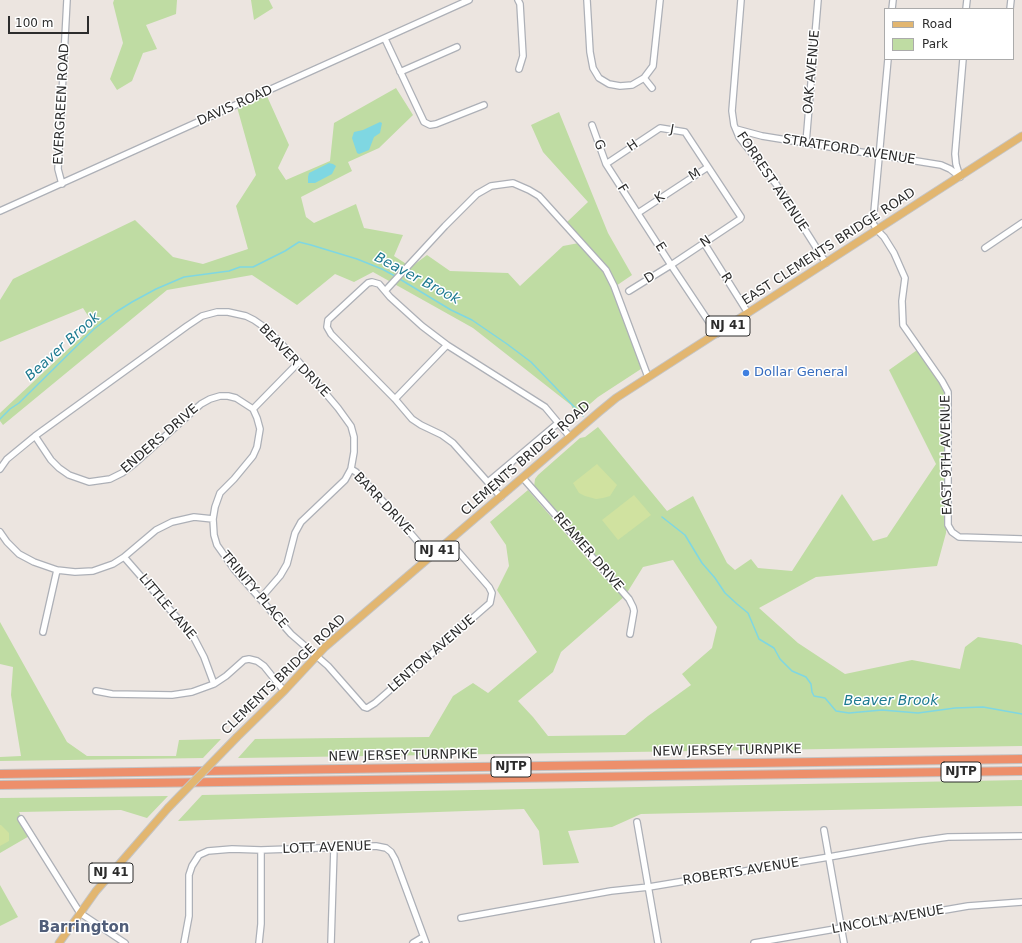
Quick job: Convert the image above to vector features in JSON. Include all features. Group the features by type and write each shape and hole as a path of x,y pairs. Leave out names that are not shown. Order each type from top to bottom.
{"highway":[{"name":"NEW JERSEY TURNPIKE","path":"0,774 1022,759"},
{"name":"NEW JERSEY TURNPIKE","path":"0,785 1022,771"}],"main road":[{"name":"EAST CLEMENTS BRIDGE ROAD","path":"648,377 717,334 1022,136"},
{"name":"CLEMENTS BRIDGE ROAD","path":"59,943 96,891 168,808 284,691 325,647 616,398 648,377"}],"street":[{"name":"EVERGREEN ROAD","path":"62,184 58,169 67,0"},
{"name":"DAVIS ROAD","path":"0,211 469,0"},
{"path":"518,0 520,4 523,56 519,69"},
{"path":"587,0 590,52 593,68 599,78 609,84 620,86 632,85 644,78 653,66 660,0"},
{"name":"FORREST AVENUE","path":"741,0 732,111 736,129 739,137 776,184 826,263"},
{"name":"OAK AVENUE","path":"806,143 818,0"},
{"path":"385,39 424,122 430,125 436,124 484,104"},
{"path":"400,72 456,47"},
{"path":"877,230 873,222 888,60"},
{"path":"960,177 955,154 962,60"},
{"path":"644,78 652,88"},
{"name":"G","path":"592,125 606,164"},
{"name":"H","path":"606,164 660,128"},
{"name":"J","path":"660,128 685,132 708,167"},
{"name":"STRATFORD AVENUE","path":"736,129 762,136 940,165 950,169 960,177"},
{"name":"F","path":"606,164 648,230"},
{"name":"M","path":"682,183 708,167"},
{"name":"N","path":"671,265 704,244 741,217 708,167"},
{"path":"385,291 477,194 491,186 513,183 539,196 606,270 614,286 648,377"},
{"name":"K","path":"638,213 682,183"},
{"path":"985,248 1022,223"},
{"name":"E","path":"648,230 671,265"},
{"name":"EAST 9TH AVENUE","path":"877,230 884,237 894,252 905,278 902,301 903,325 948,392 948,525 952,532 959,537 1022,539"},
{"name":"R","path":"704,244 748,313"},
{"path":"671,265 717,334"},
{"name":"D","path":"629,291 671,265"},
{"path":"501,497 453,443 442,434 421,425 412,419 395,399 331,334 327,327 328,320 368,283 376,282 422,326 447,345 545,407 570,437"},
{"name":"BEAVER DRIVE","path":"0,469 7,459 36,436 186,326 202,316 216,312 228,312 246,316 267,329 299,362 338,408 351,426 354,437 354,452 351,469 345,480 301,522 296,533 287,564 280,576 260,599"},
{"path":"395,399 447,345"},
{"path":"253,409 299,362"},
{"name":"ENDERS DRIVE","path":"36,436 51,460 59,468 69,475 89,482 110,479 122,473 196,408 210,399 220,396 228,396 236,398 253,409"},
{"name":"TRINITY PLACE","path":"253,409 260,429 257,447 248,462 220,493 213,519 214,536 217,545 234,569 291,634 328,666 361,705 367,708"},
{"path":"488,482 558,423"},
{"name":"BARR DRIVE","path":"351,469 356,472 431,556"},
{"name":"REAMER DRIVE","path":"523,478 629,599 634,611 630,634"},
{"path":"0,532 7,542 19,554 34,562 57,570 75,572 92,571 113,564 124,557 156,530 172,522 194,517 213,519"},
{"name":"LENTON AVENUE","path":"367,708 375,703 490,603 492,593 489,587 449,541"},
{"name":"LITTLE LANE","path":"124,557 193,636 204,658 214,684"},
{"path":"43,632 57,570"},
{"path":"96,692 112,694 172,695 192,692 214,684 226,676 244,660 257,661 264,666 284,691"},
{"path":"20,819 80,913 125,943"},
{"path":"637,822 658,943"},
{"path":"824,830 844,943"},
{"name":"ROBERTS AVENUE","path":"461,918 920,841 948,837 1022,836"},
{"name":"LOTT AVENUE","path":"184,943 190,916 189,875 197,858 208,851 232,849 261,850 376,846 386,848 391,852 395,859 426,943"},
{"path":"331,943 334,848"},
{"path":"259,943 261,924 261,850"},
{"name":"LINCOLN AVENUE","path":"754,943 968,906 1022,902"},
{"path":"413,943 423,937"}],"green space":[{"path":"114,0 177,0 176,14 146,25 157,49 143,53 132,81 117,90 110,79 123,43 113,3"},
{"path":"251,0 269,0 273,8 254,20"},
{"path":"396,88 413,115 379,148 348,162 352,171 301,197 306,217 314,223 356,204 364,228 403,235 394,256 411,267 427,255 450,271 508,273 520,286 563,246 584,242 567,222 588,202 543,152 531,125 559,112 608,233 632,275 613,288 644,367 598,397 576,416 571,405 473,328 373,272 354,282 335,274 297,305 252,275 167,290 3,425 0,421 0,413 94,325 83,308 0,342 0,300 13,279 135,220 173,257 203,264 248,249 236,206 256,175 237,107 266,94 289,145 278,168 286,180 330,161 334,123"},
{"path":"920,348 950,401 946,533 937,566 816,577 759,608 798,643 845,674 912,660 960,669 965,647 978,637 1022,645 1022,746 238,758 255,739 429,737 453,696 473,683 488,693 537,652 497,590 509,566 506,545 490,522 528,490 603,577 608,572 534,487 535,479 538,475 580,438 585,437 598,427 667,511 693,496 727,563 735,570 751,559 758,568 792,571 842,494 873,541 887,537 936,464 889,370","holes":["673,560 717,627 712,648 682,674 691,685 648,716 625,735 548,736 518,701 553,672 561,652 625,596 643,567"]},
{"path":"597,464 617,485 610,496 596,499 579,493 573,483"},
{"path":"634,495 651,515 618,540 602,520"},
{"path":"0,622 67,742 87,756 176,756 179,740 221,739 203,758 0,761 0,757 21,756 11,695 13,667 0,664"},
{"path":"1022,780 1022,806 641,814 612,827 568,831 579,863 543,865 539,831 524,809 178,821 202,795"},
{"path":"168,796 147,818 121,810 19,812 31,835 0,853 0,798"},
{"path":"0,825 9,833 9,841 0,846"},
{"path":"0,885 18,917 0,926"}],"water":[{"path":"380,122 382,123 380,133 374,137 369,150 359,154 357,153 352,138 354,132 363,130"},
{"path":"329,163 336,166 332,174 315,183 308,183 309,173"}],"waterway":[{"name":"Beaver Brook","path":"0,419 10,409 19,403 94,329 116,312 156,289 184,277 229,271 240,267 253,267 285,251 299,242 357,259 395,276"},
{"name":"Beaver Brook","path":"398,278 451,310 472,320 507,344 531,362 583,416"},
{"name":"Beaver Brook","path":"662,517 685,535 702,563 725,593 748,613 759,639 774,648 780,659 792,671 806,677 811,684 814,696 825,698 836,711 849,713 882,710 918,713 955,708 983,707 1022,714"}],"place":[{"name":"Dollar General","path":"746,373"}],"district":[{"name":"Barrington","path":"84,928"}]}
